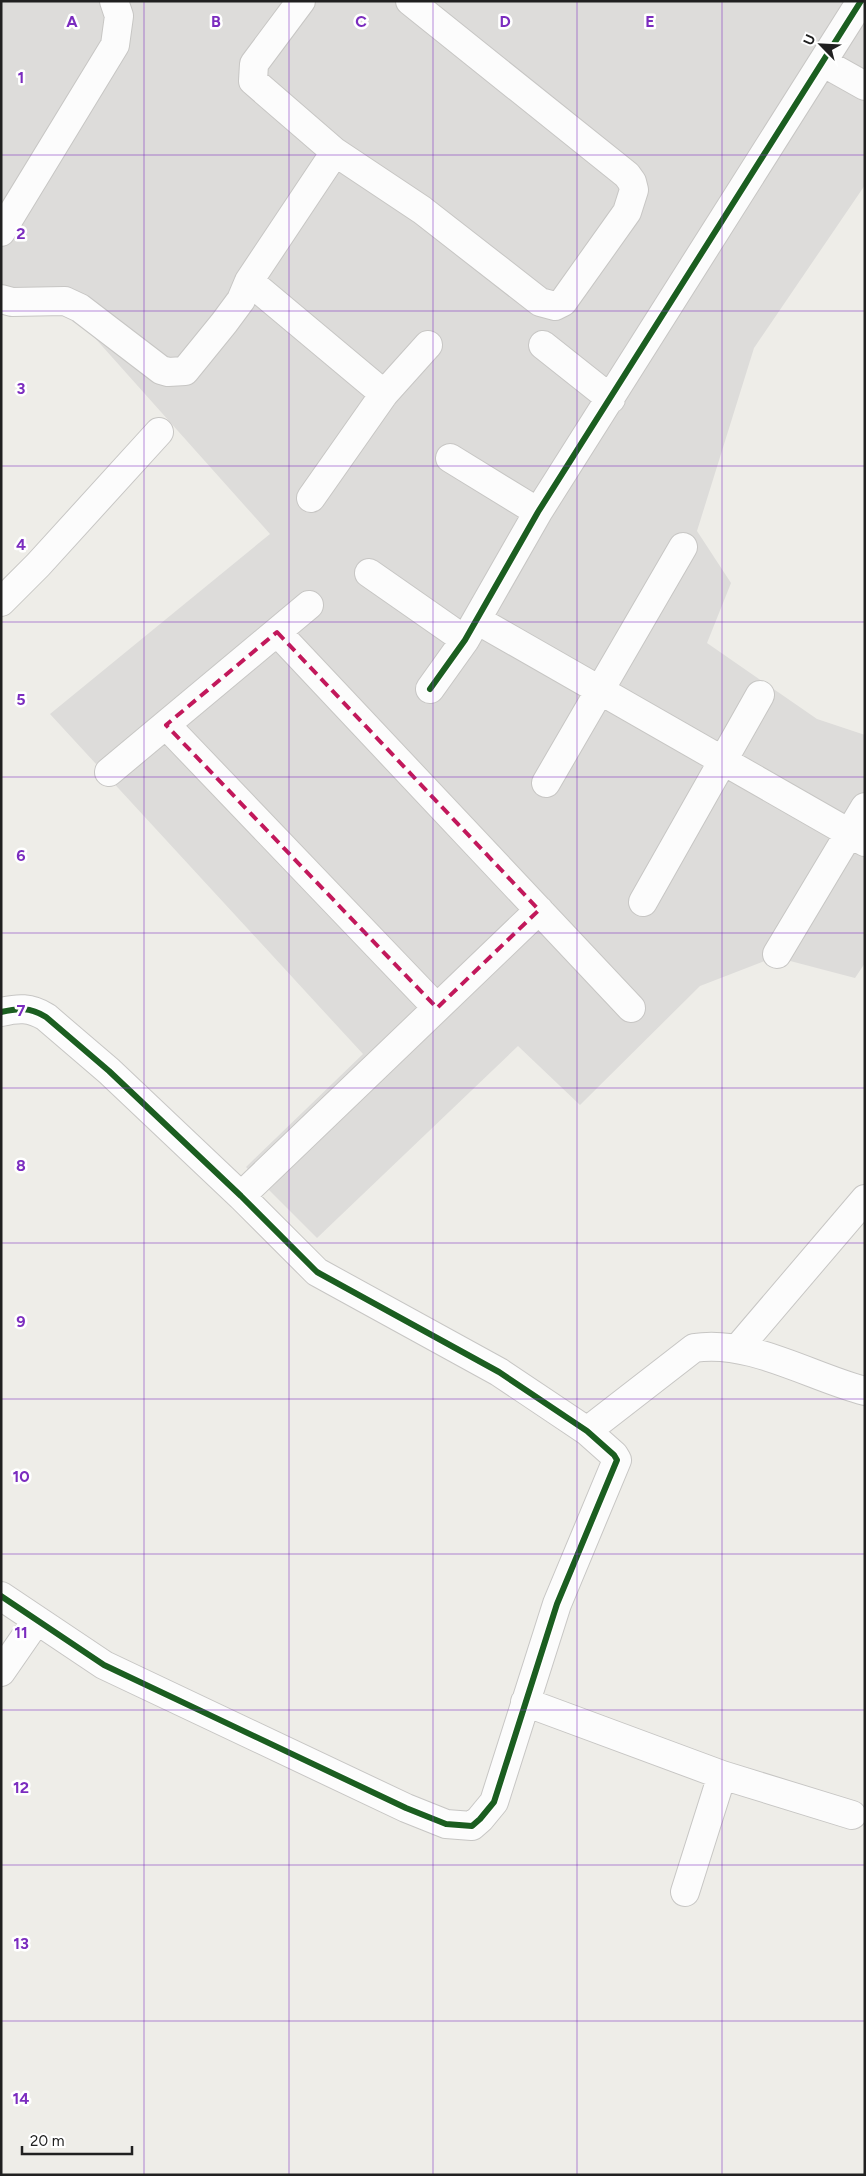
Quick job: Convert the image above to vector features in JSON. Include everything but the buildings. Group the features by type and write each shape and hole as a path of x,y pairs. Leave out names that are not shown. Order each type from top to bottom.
{"street":[{"path":"1,232 115,45 119,16 114,1"},
{"path":"302,1 254,64 253,82 335,152 422,210 540,302 555,306 563,302 627,212 634,190 632,182 627,175 410,1"},
{"path":"430,689 471,630 538,512 824,63 861,1"},
{"path":"824,63 865,86"},
{"path":"1,299 12,302 64,301 80,308 152,365 161,370 185,371 241,300 249,282 335,152"},
{"path":"249,282 384,394"},
{"path":"311,498 384,394 428,345"},
{"path":"543,345 610,399"},
{"path":"1,602 38,565 159,432"},
{"path":"450,458 538,512"},
{"path":"546,783 683,547"},
{"path":"369,573 471,630 598,691 856,838"},
{"path":"110,772 309,605"},
{"path":"277,632 631,1008"},
{"path":"643,902 760,695"},
{"path":"166,725 437,1008"},
{"path":"777,954 856,838 865,807"},
{"path":"241,1196 539,910"},
{"path":"1,1012 27,1008 36,1010 46,1017 109,1071 241,1196 317,1272 499,1372 587,1431 614,1455 617,1460 557,1604 494,1802 472,1826 446,1824 358,1786 104,1666 1,1596"},
{"path":"738,1348 865,1199"},
{"path":"587,1431 694,1348 711,1345 738,1348 865,1391"},
{"path":"1,1672 37,1620"},
{"path":"525,1702 722,1775 852,1815"},
{"path":"684,1892 722,1775"}],"highlighted area":[{"path":"277,632 539,910 437,1008 166,725"}],"shaded area":[{"path":"1,1 865,1 865,185 754,348 697,531 731,583 707,643 817,719 865,735 865,963 855,978 775,957 700,986 580,1105 518,1046 317,1238 246,1167 363,1054 50,714 270,534 61,300 1,294"}],"cycle path":[{"path":"430,689 465,640 538,512 861,1"},
{"path":"1,1012 24,1009 35,1011 46,1017 109,1071 241,1196 317,1272 499,1372 587,1431 614,1455 617,1460 557,1604 494,1802 472,1826 446,1824 406,1808 104,1665 1,1596"}]}
